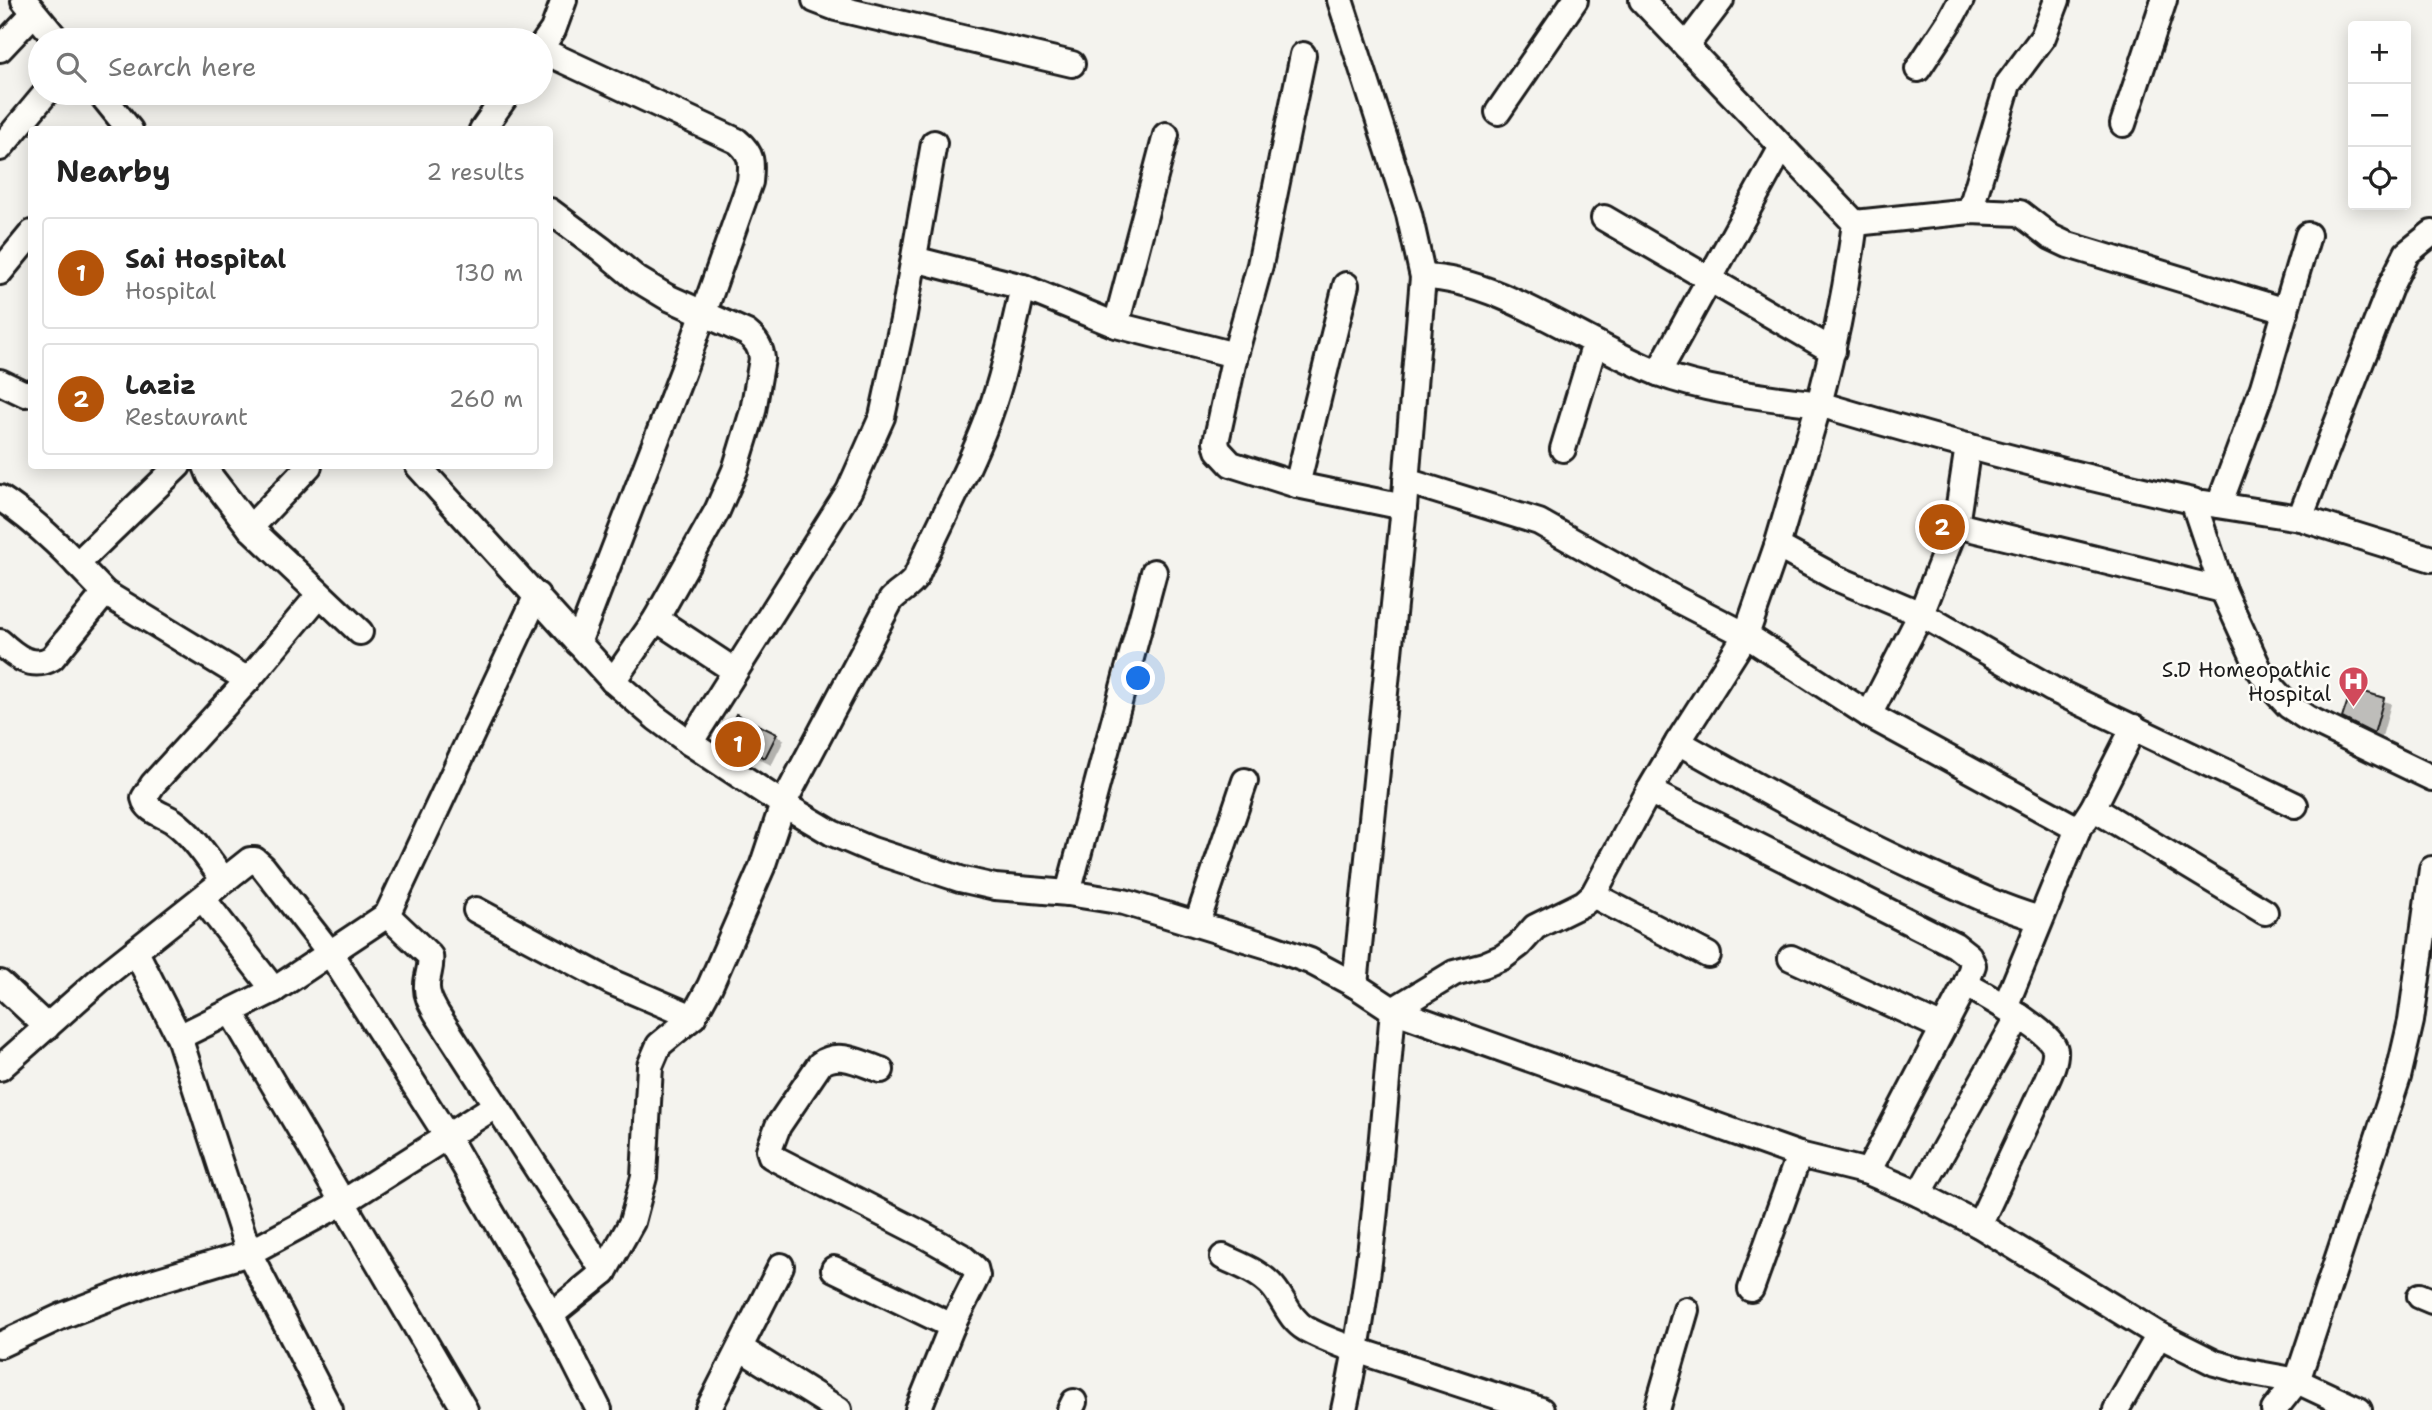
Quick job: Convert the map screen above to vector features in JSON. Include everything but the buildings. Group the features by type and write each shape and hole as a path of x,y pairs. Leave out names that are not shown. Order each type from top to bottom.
{"street":[{"path":"553,30 564,0"},
{"path":"815,0 836,8 1072,64"},
{"path":"1340,0 1409,214 1423,277 1404,508 1355,985"},
{"path":"1498,112 1575,0"},
{"path":"1642,0 1855,223"},
{"path":"1686,46 1721,0"},
{"path":"1918,69 1961,0"},
{"path":"1970,211 2008,84 2043,37 2057,0"},
{"path":"2123,124 2164,0"},
{"path":"0,49 29,6 47,28"},
{"path":"553,54 728,136 750,153 752,160 750,182 678,384 578,643"},
{"path":"1303,55 1260,265 1217,433 1218,450 1231,464 1297,485 1404,508"},
{"path":"0,148 36,105"},
{"path":"108,105 122,126"},
{"path":"485,126 500,105"},
{"path":"1116,325 1166,135"},
{"path":"690,743 849,491 882,417 934,143"},
{"path":"1658,373 1782,146"},
{"path":"1855,223 1970,211 2020,214 2068,245 2286,311"},
{"path":"553,213 637,279 667,297 747,333 756,340 761,351 753,411 735,470 717,511 656,619 613,681"},
{"path":"1604,218 1833,351"},
{"path":"1394,1010 1454,973 1503,957 1519,945 1535,927 1584,903 1593,895 1649,791 1746,635 1777,546 1819,404 1849,271 1855,223"},
{"path":"2300,518 2390,285 2407,253 2432,233"},
{"path":"2219,505 2263,387 2308,235"},
{"path":"0,272 28,238"},
{"path":"914,259 1023,287 1116,325 1235,355"},
{"path":"1423,277 1464,282 1515,303 1658,373 1727,392 1819,404 1934,439 2083,478 2193,501 2300,518 2432,559"},
{"path":"1297,485 1346,285"},
{"path":"551,1315 604,1272 632,1222 644,1177 650,1066 653,1056 667,1037 692,1017 710,986 762,867 783,804 891,600 916,577 989,417 1023,287"},
{"path":"1563,449 1595,343"},
{"path":"0,382 28,393"},
{"path":"1869,715 1921,614 1956,525 1968,446"},
{"path":"77,564 175,469"},
{"path":"207,469 250,528 360,632"},
{"path":"250,528 306,469"},
{"path":"421,469 613,681 690,743 832,833 872,850 960,879 995,887 1124,902 1310,961 1394,1010 1799,1155 1868,1172 1919,1194 1979,1225 2159,1335 2215,1363 2297,1381 2359,1410"},
{"path":"1406,481 1539,522 1672,597 1746,635 1869,715 2078,829"},
{"path":"0,498 17,509 77,564 104,593 248,680"},
{"path":"2193,501 2223,590 2259,669 2274,690 2289,706 2307,718 2432,778"},
{"path":"1956,525 2223,590"},
{"path":"1777,546 1836,578 1921,614 2052,689 2295,805"},
{"path":"1068,894 1154,572"},
{"path":"0,642 12,653 26,660 35,664 43,663 52,658 104,593"},
{"path":"223,879 191,837 173,821 146,805 144,798 153,784 248,680 319,595"},
{"path":"179,1037 274,990 387,915 537,595"},
{"path":"656,619 735,671"},
{"path":"1919,1194 2012,1012 2040,919 2078,829 2093,808 2134,727"},
{"path":"1678,742 1882,852 2009,910 2040,919"},
{"path":"1197,923 1245,781"},
{"path":"1649,791 1963,950 1973,965 1966,984 1868,1172"},
{"path":"2093,808 2265,912"},
{"path":"0,1068 105,975 203,899 223,879 244,863 255,860 330,953 447,1136 551,1315 595,1409"},
{"path":"2274,1410 2297,1381 2398,1077 2422,1025 2432,869"},
{"path":"1593,895 1708,955"},
{"path":"203,899 274,990"},
{"path":"476,910 611,982 692,1017"},
{"path":"387,915 430,956 427,986 430,1002 495,1107 604,1272"},
{"path":"136,952 179,1037 248,1253 330,1410"},
{"path":"1791,958 1943,1028"},
{"path":"0,983 47,1027"},
{"path":"1966,984 2012,1012 2049,1040 2055,1049 2053,1065 1979,1225"},
{"path":"1344,1410 1357,1350 1394,1010"},
{"path":"231,1012 465,1410"},
{"path":"881,1070 839,1056 827,1059 820,1064 778,1126 769,1150 771,1156 904,1224 971,1263 975,1268 977,1276 952,1326 918,1410"},
{"path":"0,1345 62,1316 145,1284 248,1253 342,1203 495,1107"},
{"path":"1751,1289 1799,1155"},
{"path":"1223,1257 1255,1272 1269,1283 1299,1325 1357,1350 1541,1410"},
{"path":"708,1410 781,1266"},
{"path":"834,1269 952,1326"},
{"path":"1657,1410 1686,1310"},
{"path":"2116,1410 2159,1335"},
{"path":"740,1348 839,1410"}],"place":[{"name":"Laziz","path":"1942,527"},
{"name":"S.D Homeopathic Hospital","path":"2354,709"},
{"name":"Sai Hospital","path":"738,744"}]}
